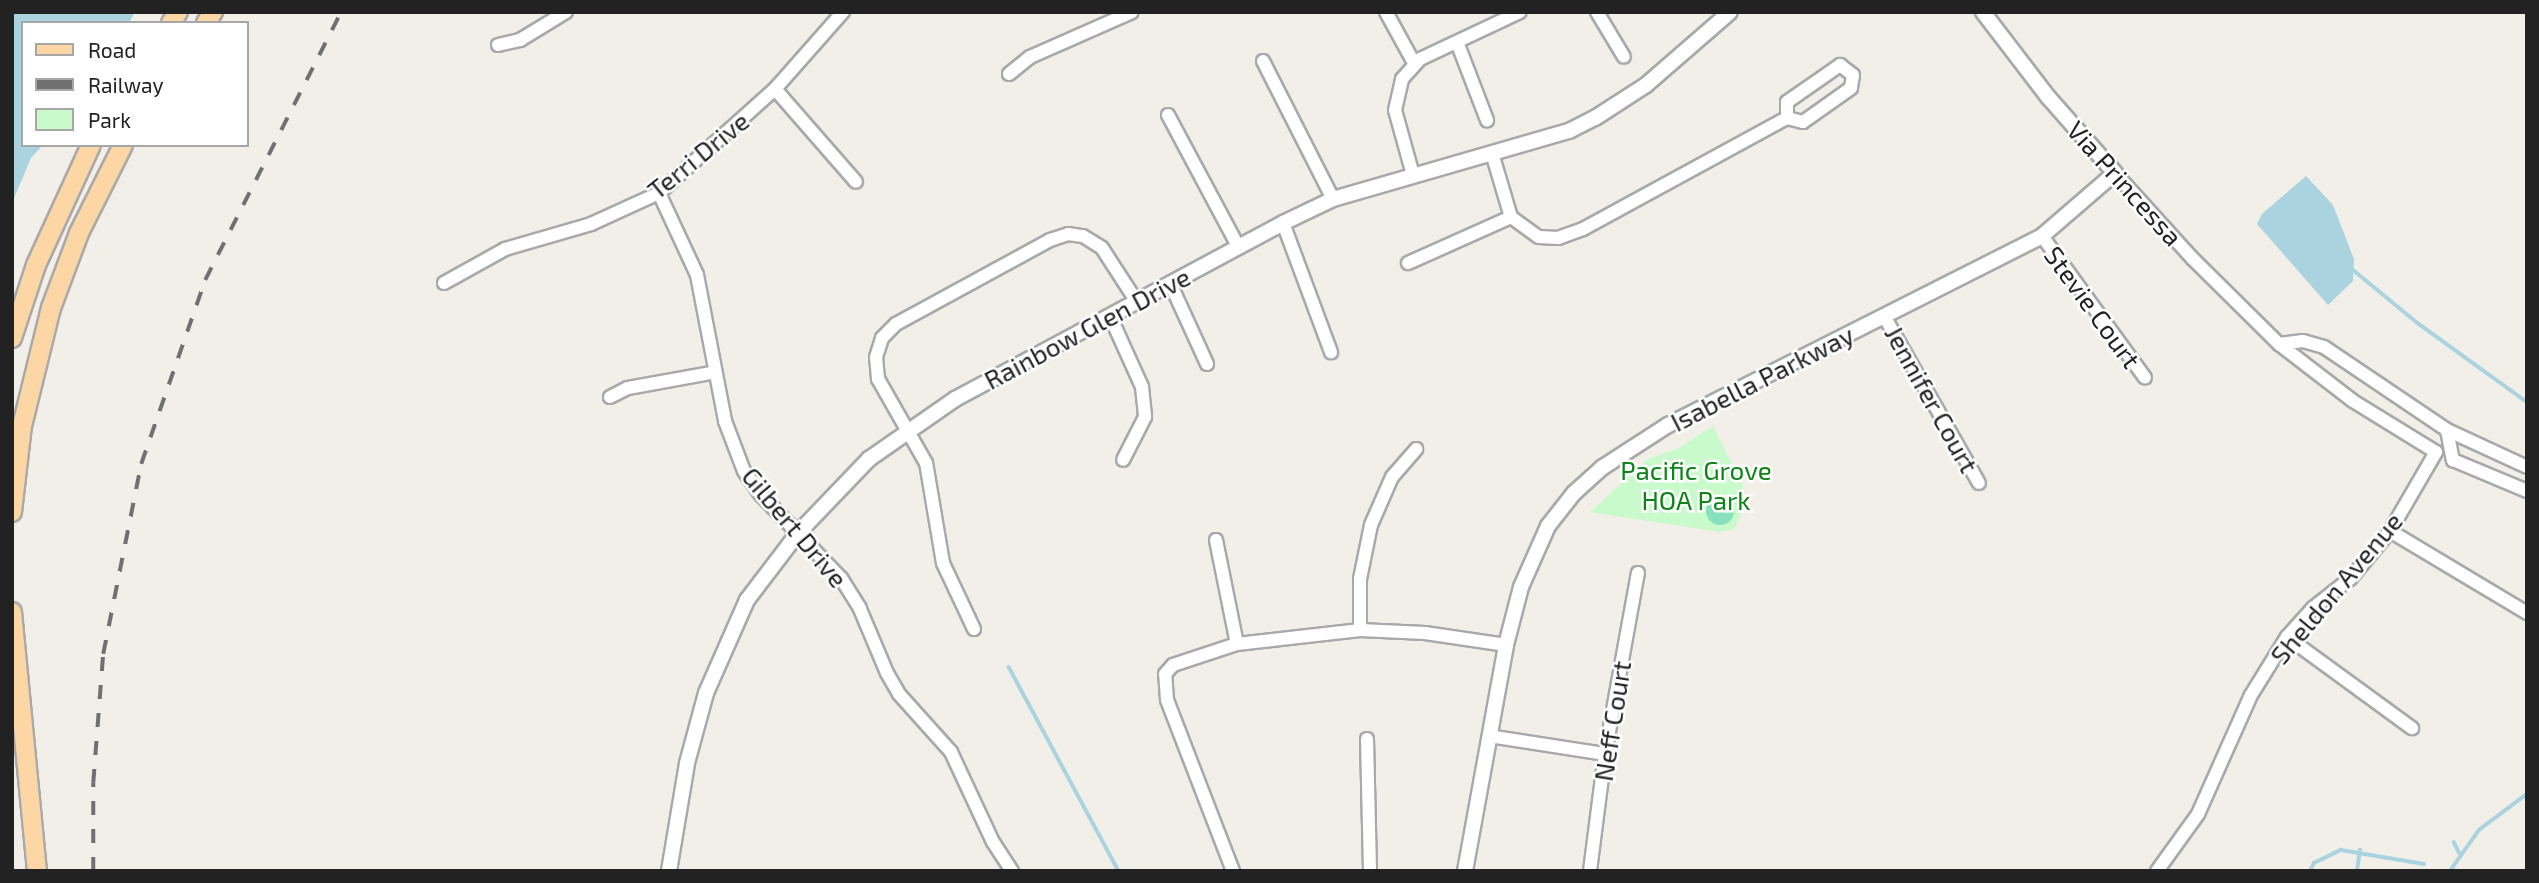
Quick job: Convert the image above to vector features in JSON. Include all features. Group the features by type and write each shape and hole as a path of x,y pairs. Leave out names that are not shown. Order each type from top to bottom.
{"main road":[{"path":"12,338 36,265 90,147"},
{"path":"12,512 24,412 51,308 79,233 122,147"},
{"path":"12,612 14,675 37,871"}],"street":[{"path":"498,46 520,40 566,12"},
{"name":"Terri Drive","path":"444,283 505,248 591,224 659,193 775,89 843,12"},
{"path":"1009,74 1030,57 1132,12"},
{"path":"1386,12 1413,63"},
{"path":"1413,175 1394,96 1413,63 1520,12"},
{"path":"1597,12 1623,57"},
{"name":"Rainbow Glen Drive","path":"669,871 687,763 706,693 747,600 798,533 869,459 908,429 1238,246 1333,199 1569,131 1619,105 1730,12"},
{"name":"Via Princessa","path":"1983,12 2048,97 2115,173 2201,268 2279,344 2353,401 2436,452"},
{"path":"1457,42 1487,120"},
{"path":"1263,61 1333,199"},
{"path":"1492,153 1511,217 1539,237 1558,238 1787,118 1802,122 1848,91 1853,84 1851,71 1844,66 1831,68 1787,102 1787,118"},
{"path":"775,89 856,182"},
{"path":"1168,115 1238,246"},
{"name":"Isabella Parkway","path":"1465,871 1506,645 1521,587 1548,526 1603,467 1668,425 2042,236 2115,173"},
{"name":"Gilbert Drive","path":"659,193 697,275 725,421 744,471 841,578 860,609 887,673 951,752 993,842 1012,871"},
{"path":"1408,263 1511,217"},
{"path":"1283,223 1331,352"},
{"path":"974,629 943,563 926,463 878,379 876,357 882,338 896,324 1049,240 1068,234 1083,236 1102,248 1137,302"},
{"name":"Stevie Court","path":"2042,236 2145,378"},
{"path":"1170,283 1207,364"},
{"path":"1110,316 1142,387 1145,417 1123,460"},
{"name":"Jennifer Court","path":"1884,316 1979,483"},
{"path":"2279,344 2303,341 2324,347 2447,430 2527,467"},
{"path":"610,397 628,388 716,372"},
{"path":"2447,430 2453,460 2527,491"},
{"path":"1360,630 1360,579 1371,525 1392,477 1416,449"},
{"name":"Sheldon Avenue","path":"2157,871 2198,814 2251,695 2287,637 2313,608 2351,578 2390,531 2436,452"},
{"path":"2390,531 2527,613"},
{"path":"1216,540 1237,644"},
{"name":"Neff Court","path":"1590,871 1605,754 1638,573"},
{"path":"1233,871 1164,685 1172,665 1237,644 1360,630 1424,633 1506,645"},
{"path":"2287,637 2412,728"},
{"path":"1489,736 1605,754"},
{"path":"1367,739 1370,871"}],"green space":[{"name":"Pacific Grove HOA Park","path":"1713,426 1743,486 1740,517 1734,529 1720,532 1590,512 1648,459 1679,448"},
{"path":"1720,497 1730,501 1734,511 1730,521 1720,525 1710,521 1706,511 1710,501"}],"water":[{"path":"12,12 135,12 130,21 21,21 21,147 41,147 31,158 12,203"},
{"path":"2306,176 2333,205 2354,259 2353,281 2328,305 2257,224 2262,214"}],"waterway":[{"path":"2351,268 2419,324 2527,402"},
{"path":"1009,667 1119,871"},
{"path":"2450,871 2479,830 2527,794"},
{"path":"2454,842 2460,854"},
{"path":"2310,871 2314,863 2341,850 2424,864"},
{"path":"2357,871 2360,850"}],"railway":[{"path":"93,871 93,783 103,654 141,464 205,280 341,12"}]}
